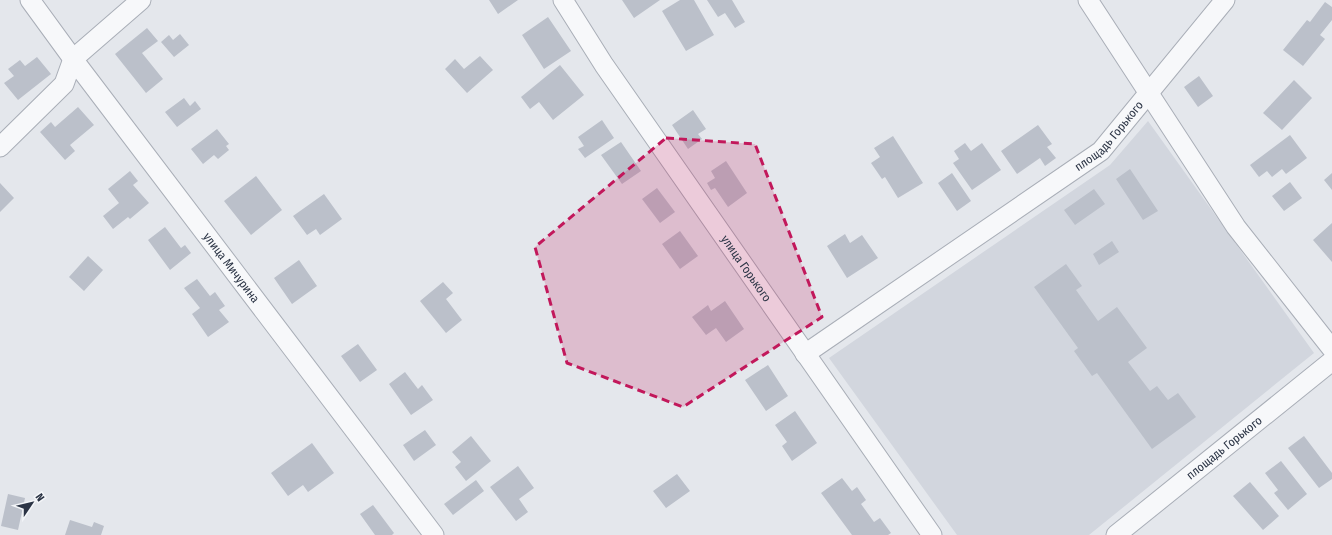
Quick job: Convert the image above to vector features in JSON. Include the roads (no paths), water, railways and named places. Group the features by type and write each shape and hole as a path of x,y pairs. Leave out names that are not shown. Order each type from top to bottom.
{"street":[{"name":"улица Мичурина","path":"30,0 73,59 434,535"},
{"path":"0,147 64,84 73,59 140,0"},
{"name":"улица Горького","path":"563,0 604,65 932,535"},
{"path":"1088,0 1149,92 1225,0"},
{"name":"площадь Горького","path":"805,354 1101,151 1149,92 1236,228 1332,349"},
{"name":"площадь Горького","path":"1116,535 1332,361"}]}
